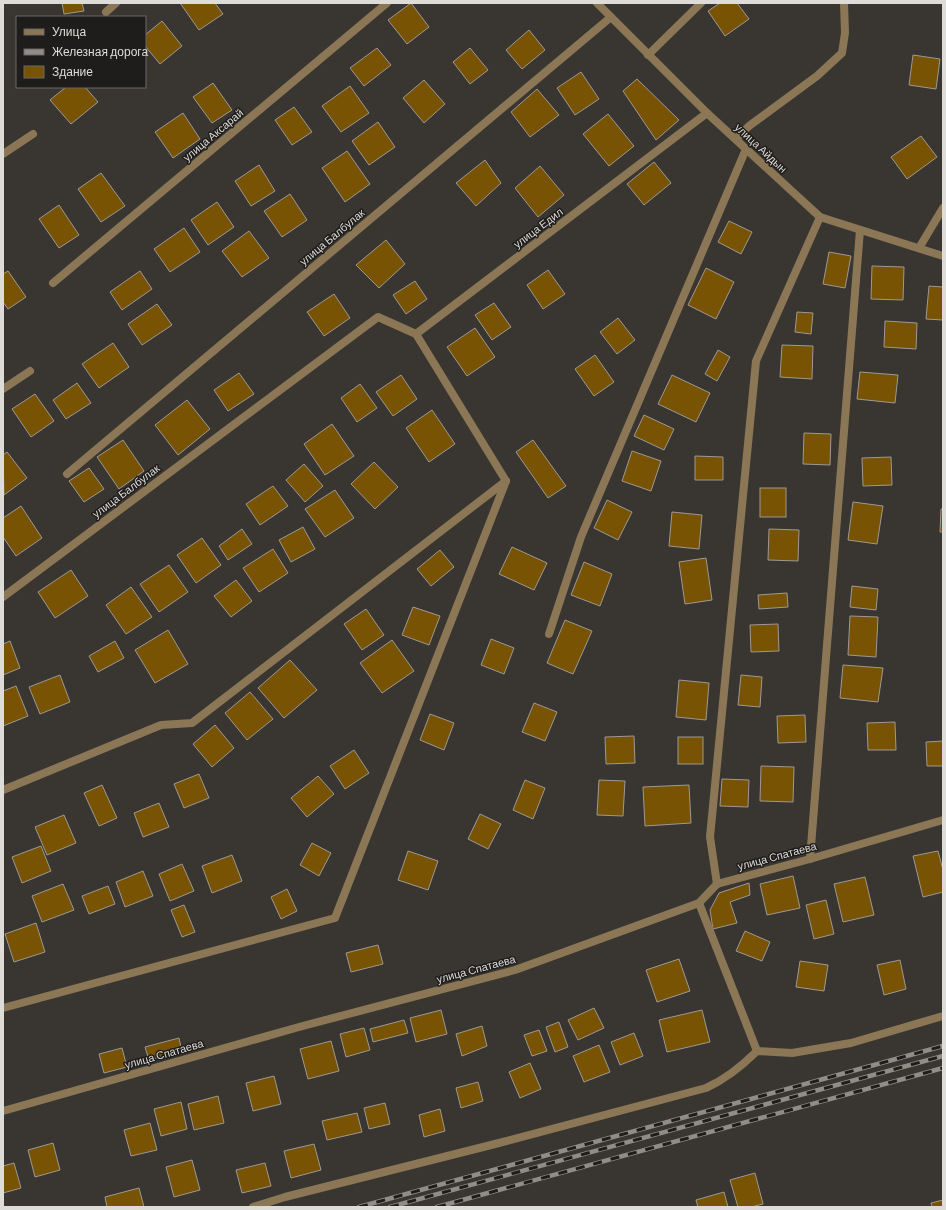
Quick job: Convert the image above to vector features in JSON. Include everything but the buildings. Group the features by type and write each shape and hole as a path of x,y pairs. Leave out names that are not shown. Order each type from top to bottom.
{"street":[{"path":"106,12 116,3"},
{"name":"улица Аксарай","path":"53,283 387,3"},
{"name":"улица Айдын","path":"597,3 707,113 820,217 943,256"},
{"path":"648,55 701,3"},
{"path":"736,139 748,126 817,76 842,53 845,33 844,3"},
{"name":"улица Балбулак","path":"67,474 611,17"},
{"name":"улица Едил","path":"416,334 707,113"},
{"path":"3,154 33,134"},
{"path":"549,634 581,537 746,149"},
{"path":"919,248 943,208"},
{"path":"717,884 710,837 756,361 820,217"},
{"path":"810,859 860,230"},
{"name":"улица Балбулак","path":"3,597 378,317 416,334"},
{"path":"416,334 506,481"},
{"path":"3,389 30,371"},
{"path":"3,790 161,726 192,723 506,481"},
{"path":"3,1008 335,918 506,481"},
{"name":"улица Спатаева","path":"3,1111 299,1028 515,970 699,903 717,884 810,859 943,820"},
{"path":"699,903 757,1051"},
{"path":"253,1207 285,1197 495,1144 706,1088 722,1081 740,1068 757,1051 792,1053 852,1043 943,1016"}],"railway":[{"path":"359,1207 943,1046"},
{"path":"390,1207 943,1056"},
{"path":"437,1207 943,1068"}]}
